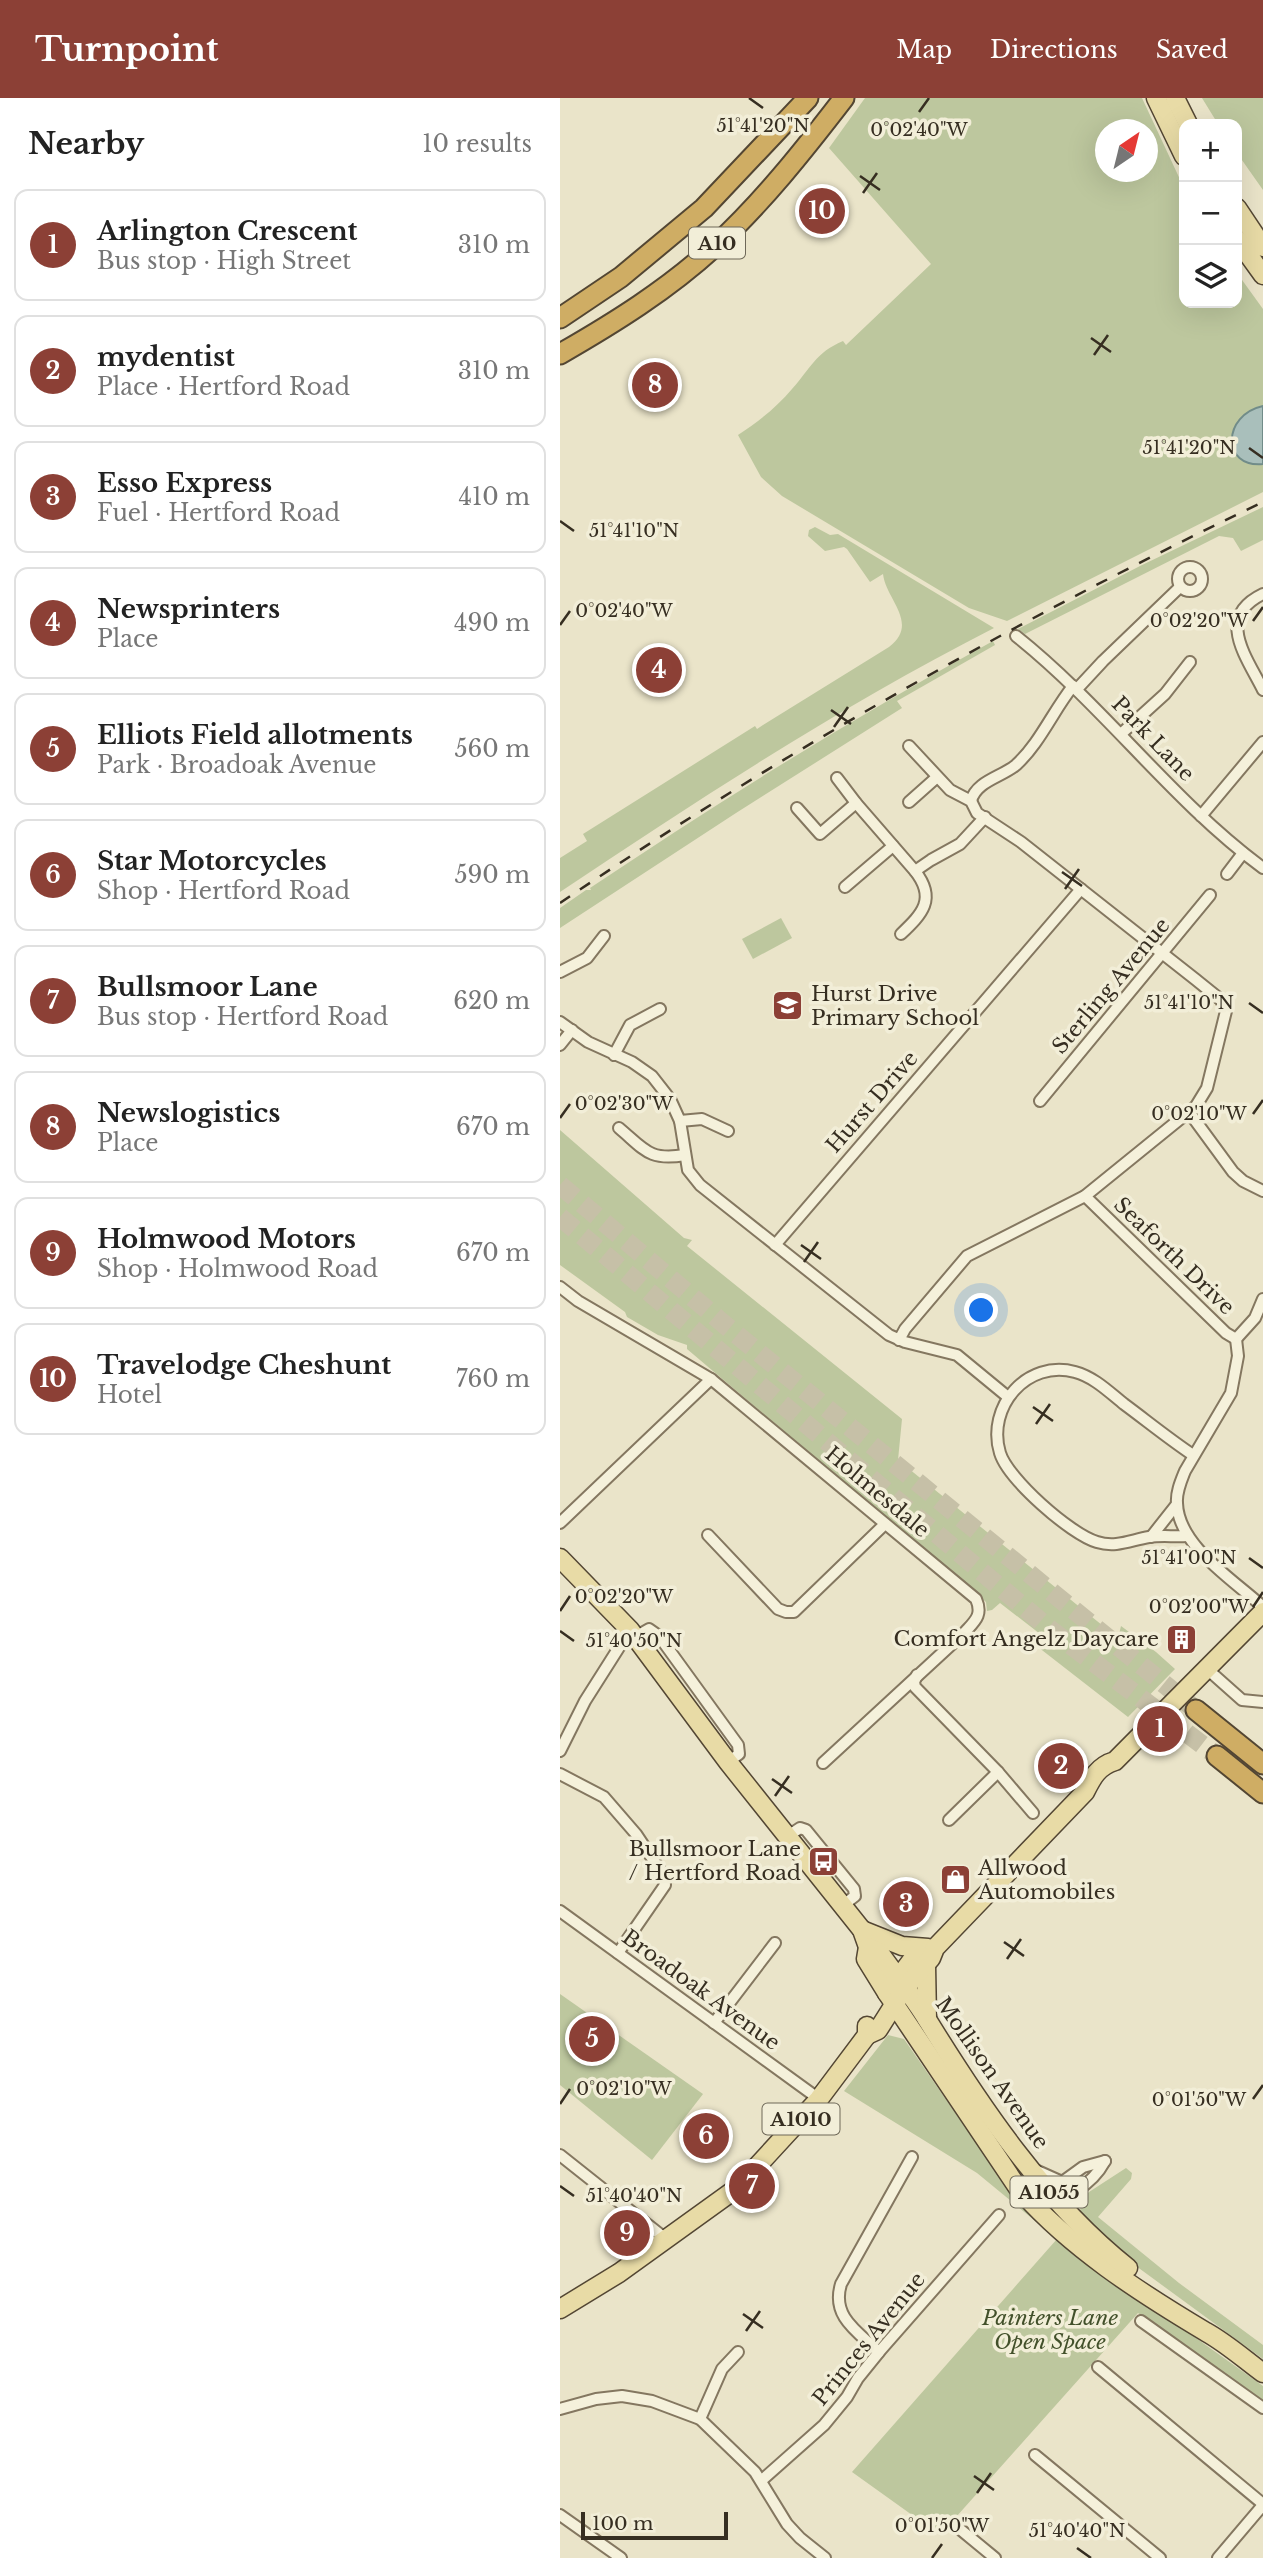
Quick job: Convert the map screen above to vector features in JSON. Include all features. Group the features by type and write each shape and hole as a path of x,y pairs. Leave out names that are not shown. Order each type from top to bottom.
{"highway":[{"name":"A10","path":"560,318 621,277 704,208 807,98"},
{"name":"A10","path":"560,354 643,303 714,247 782,176 844,98"},
{"path":"1196,1710 1263,1764"},
{"path":"1217,1756 1263,1793"}],"main road":[{"path":"1156,98 1179,146"},
{"path":"1175,98 1186,119"},
{"path":"1242,216 1263,247"},
{"path":"1241,245 1263,275"},
{"name":"A1055","path":"560,1558 632,1634 728,1762 862,1930 868,1947 879,1952 896,1991"},
{"name":"A1010","path":"560,2309 667,2240 737,2188 819,2099 872,2033 866,2029 927,1954 1085,1792 1093,1776 1104,1764 1115,1761 1263,1612"},
{"path":"862,1930 927,1954 928,2020"},
{"name":"Mollison Avenue","path":"896,1991 928,2020 955,2066 1030,2169 1062,2190 1070,2214 1117,2259 1189,2314 1207,2332 1263,2373"},
{"name":"Mollison Avenue","path":"896,1991 915,2037 1018,2188 1036,2208 1086,2251 1184,2321 1207,2332"},
{"path":"872,2033 898,2029 915,2037"}],"street":[{"path":"899,1340 905,1329 967,1256 1085,1196 1189,1112 1202,1099 1207,1088 1226,1009 1219,998 1021,842 973,808 971,801 979,787 1007,772 1022,759 1075,687 1180,587"},
{"path":"1263,594 1245,605 1236,629 1263,690"},
{"name":"Park Lane","path":"1016,636 1075,687 1200,816 1263,868"},
{"path":"1122,733 1165,694 1190,662"},
{"path":"1200,816 1263,742"},
{"path":"909,746 936,778 957,795 971,801"},
{"path":"837,778 915,871 925,887 925,905 920,916 901,934"},
{"path":"909,802 936,778"},
{"path":"797,808 820,834 856,803"},
{"path":"915,871 960,844 985,817"},
{"path":"845,887 893,846"},
{"path":"1227,874 1243,853"},
{"name":"Hurst Drive","path":"775,1245 1081,889"},
{"name":"Sterling Avenue","path":"1040,1101 1210,895"},
{"path":"560,972 587,958 604,936"},
{"path":"614,1055 630,1025 660,1009"},
{"path":"560,1021 587,1042 632,1062 652,1076 670,1099 680,1121 691,1175 708,1192 889,1335 957,1355 1008,1397"},
{"path":"560,1045 572,1030"},
{"path":"1189,1112 1233,1172 1242,1181 1263,1191"},
{"path":"680,1121 702,1119 728,1131"},
{"path":"619,1128 649,1153 658,1157 685,1155"},
{"name":"Seaforth Drive","path":"1085,1196 1226,1333 1236,1339 1238,1356 1231,1393 1193,1455"},
{"name":"Holmesdale","path":"560,1287 578,1301 711,1379 976,1599 980,1608 978,1618 965,1632 823,1763"},
{"path":"1236,1339 1255,1318 1263,1299"},
{"path":"1187,1536 1151,1537 1119,1544 1098,1542 1087,1538 1064,1522 1007,1468 999,1446 998,1423 1008,1397 1018,1386 1043,1373 1059,1370 1075,1372 1100,1385 1193,1455 1179,1485 1177,1504 1187,1536 1263,1606"},
{"path":"560,1523 711,1379"},
{"path":"1151,1537 1177,1504"},
{"path":"708,1535 778,1609 794,1612 885,1524"},
{"path":"560,1751 585,1701 632,1634"},
{"path":"1206,1668 1242,1700 1263,1702"},
{"path":"916,1675 915,1687 998,1772 1033,1813"},
{"path":"949,1821 998,1772"},
{"path":"560,1774 604,1797 636,1834 664,1877 665,1885 618,1952"},
{"name":"Broadoak Avenue","path":"560,1911 819,2099"},
{"path":"714,2023 775,1943"},
{"path":"560,2155 667,2240"},
{"path":"879,2352 848,2323 840,2311 837,2298 841,2284 912,2157"},
{"path":"1036,2208 1062,2190"},
{"name":"Princes Avenue","path":"762,2480 824,2425 879,2352 999,2215"},
{"path":"1141,2320 1263,2408"},
{"path":"700,2419 722,2369 738,2352"},
{"path":"1098,2367 1263,2505 1218,2558"},
{"path":"560,2409 596,2399 622,2396 652,2401 700,2419 762,2480 787,2524 825,2558"},
{"path":"1035,2455 1160,2558"},
{"path":"560,2515 621,2558"},
{"path":"961,2530 995,2558"}],"green space":[{"path":"865,98 1142,98 1152,119 1095,119 1095,182 1158,182 1158,132 1179,177 1179,308 1242,308 1242,280 1263,309 1263,406 1255,408 1255,465 1263,464 1263,492 1007,621 969,608 782,496 761,477 738,435 780,402 820,356 843,341 846,345 931,264 829,148"},
{"path":"1202,98 1263,98 1263,190 1242,160 1242,119 1215,119"},
{"path":"1263,507 1263,540 1241,551 1233,538 1219,536 1025,634 1018,629 1140,566"},
{"path":"815,527 830,535 838,534 994,628 882,689 719,787 560,892 560,858 587,841 583,834 755,726 757,729 889,647 898,638 902,620 883,574 870,582 847,549 844,547 825,551 808,536 809,530"},
{"path":"993,641 995,645 897,701 902,708 560,928 560,908 586,890 591,890 590,888 639,855 789,760"},
{"path":"781,918 792,938 753,959 742,939"},
{"path":"560,1130 684,1238 692,1240 687,1246 902,1419 898,1460 1118,1638 1121,1626 1175,1669 1128,1717 1038,1647 1044,1637 1000,1603 987,1611 986,1602 687,1349 687,1345 658,1335 627,1317 625,1312 560,1265"},
{"path":"560,1994 703,2094 652,2160 560,2085"},
{"name":"Painters Lane Open Space","path":"888,2035 904,2039 1017,2198 1136,2295 1263,2386 1263,2403 1138,2313 940,2535 852,2472 1057,2239 977,2173 844,2091"},
{"path":"1126,2168 1132,2173 1131,2179 1098,2217 1179,2283 1263,2345 1263,2359 1136,2266 1080,2212 1081,2202 1089,2192"}],"water":[{"path":"1263,406 1263,464 1249,463 1240,458 1234,450 1234,429 1240,419 1250,411"}],"tunnel":[{"path":"560,1185 725,1325 1196,1710"},
{"path":"560,1217 1051,1630 1217,1756"}],"railway":[{"path":"560,903 731,792 904,689 1081,593 1263,502"}],"place":[{"name":"Travelodge Cheshunt","path":"822,211"},
{"name":"Newslogistics","path":"655,385"},
{"name":"Newsprinters","path":"659,670"},
{"name":"Hurst Drive Primary School","path":"788,1006"},
{"name":"Comfort Angelz Daycare","path":"1182,1639"},
{"name":"Arlington Crescent","path":"1160,1729"},
{"name":"mydentist","path":"1061,1766"},
{"name":"Bullsmoor Lane / Hertford Road","path":"824,1861"},
{"name":"Allwood Automobiles","path":"955,1880"},
{"name":"Esso Express","path":"906,1904"},
{"name":"Elliots Field allotments","path":"592,2039"},
{"name":"Star Motorcycles","path":"706,2136"},
{"name":"Bullsmoor Lane","path":"752,2186"},
{"name":"Holmwood Motors","path":"627,2233"}]}
